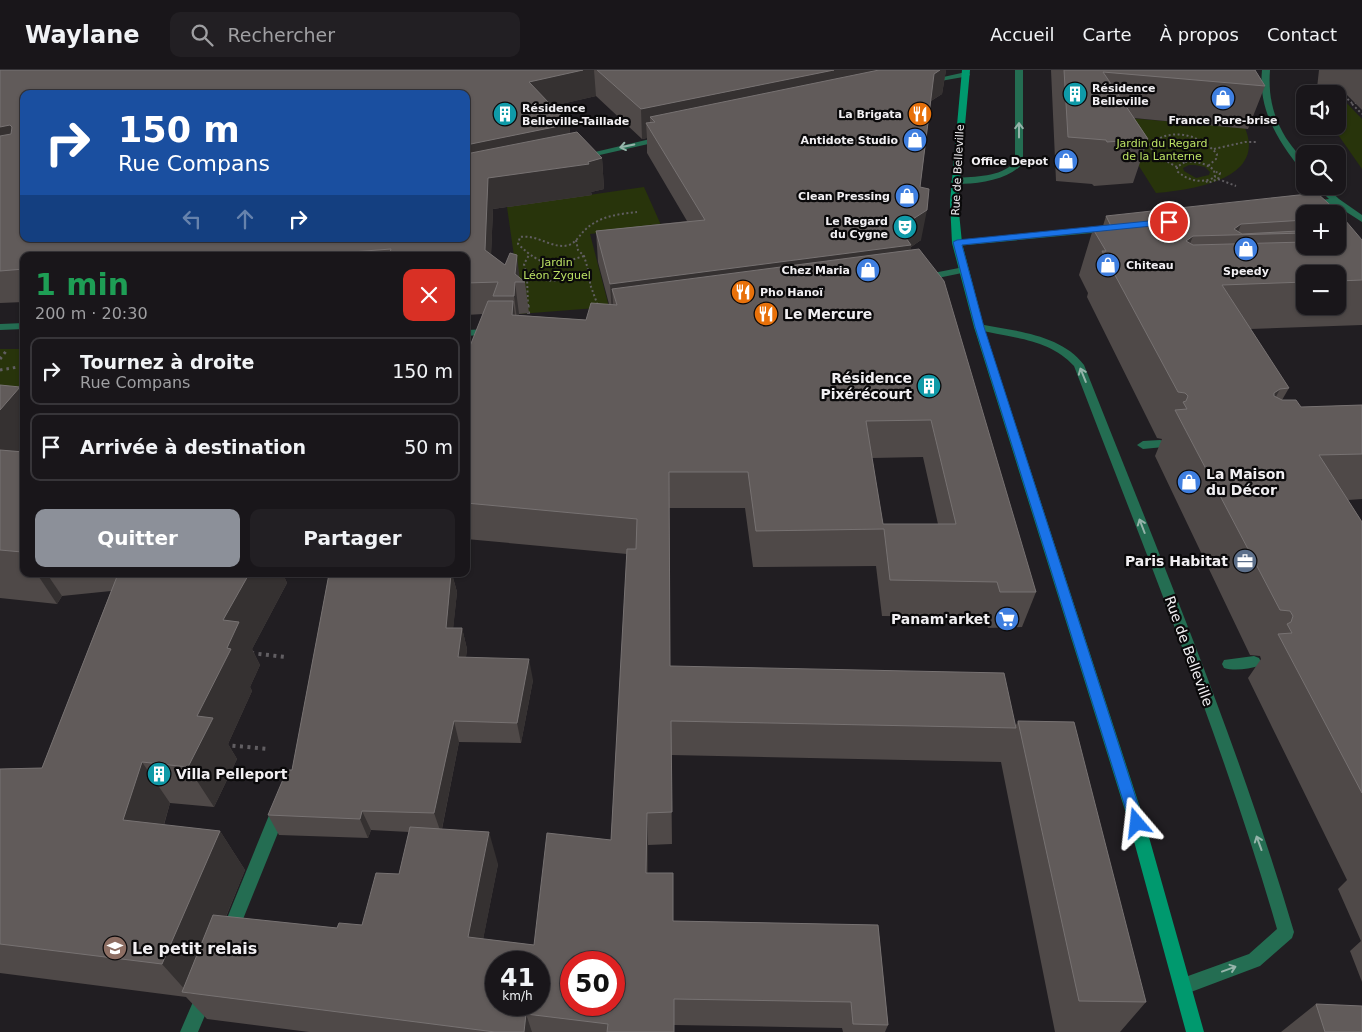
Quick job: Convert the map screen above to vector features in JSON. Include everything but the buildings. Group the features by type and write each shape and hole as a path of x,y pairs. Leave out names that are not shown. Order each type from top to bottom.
{"main road":[{"name":"Rue de Belleville","path":"966,72 954,202 957,242 979,327 1137,823 1195,1032"}],"street":[{"path":"956,180 995,177 1012,172 1019,163 1019,70"},
{"path":"1266,70 1264,80 1268,105 1274,122 1296,158"},
{"path":"921,82 966,72"},
{"path":"573,158 670,137"},
{"path":"1330,195 1362,219"},
{"path":"1300,205 1336,201"},
{"path":"957,242 1122,228"},
{"path":"908,280 964,270"},
{"path":"0,327 20,326"},
{"name":"Rue de Belleville","path":"979,327 1035,338 1068,353 1079,365 1195,664 1267,866 1286,932 1254,960 1183,986"},
{"path":"470,333 505,332"},
{"path":"1143,445 1160,444"},
{"path":"1229,664 1254,662"},
{"path":"225,944 284,798"},
{"path":"189,1032 210,981"}],"path":[{"path":"1346,98 1362,114"},
{"path":"1352,103 1362,103"},
{"path":"1208,166 1216,159 1217,154 1214,149 1199,139 1168,135 1154,140 1150,144 1153,154 1177,167 1183,176 1208,183 1218,179 1236,186"},
{"path":"1214,149 1227,148 1239,142 1257,142"},
{"path":"1177,167 1182,163 1190,162 1208,166 1220,173 1218,179"},
{"path":"1206,181 1215,177 1216,172"},
{"path":"584,256 556,265 547,265 538,262 518,244 520,237 527,235 536,236 561,245 569,245 586,229 602,219 614,214 636,212"},
{"path":"576,240 578,250 584,256 599,314"},
{"path":"529,255 524,264 527,277 529,320"},
{"path":"527,277 552,281 590,276"},
{"path":"0,370 20,367"},
{"path":"246,653 285,657"},
{"path":"216,744 269,749"}],"green space":[{"path":"1346,102 1362,119 1362,169 1338,135 1346,135"},
{"name":"Jardin du Regard de la Lanterne","path":"1117,117 1245,128 1249,146 1245,160 1235,171 1222,179 1187,189 1156,193 1120,136","holes":["1189,165 1205,167 1210,172 1209,175 1196,178 1184,171 1183,168"]},
{"name":"Jardin Léon Zyguel","path":"644,187 661,225 590,234 609,307 519,314 520,298 507,207"},
{"path":"0,349 20,349 20,396 0,399"}],"place":[{"name":"Résidence Belleville","path":"1075,94"},
{"name":"France Pare-brise","path":"1223,98"},
{"name":"Résidence Belleville-Taillade","path":"505,114"},
{"name":"La Brigata","path":"920,114"},
{"name":"Antidote Studio","path":"915,140"},
{"name":"Office Depot","path":"1066,161"},
{"name":"Clean Pressing","path":"907,196"},
{"name":"Le Regard du Cygne","path":"905,227"},
{"name":"Speedy","path":"1246,249"},
{"name":"Chiteau","path":"1108,265"},
{"name":"Chez Maria","path":"868,270"},
{"name":"Pho Hanoï","path":"743,292"},
{"name":"Le Mercure","path":"766,314"},
{"name":"Résidence Pixérécourt","path":"929,386"},
{"name":"La Maison du Décor","path":"1189,482"},
{"name":"Paris Habitat","path":"1245,561"},
{"name":"Panam'arket","path":"1007,619"},
{"name":"Villa Pelleport","path":"159,774"},
{"name":"Le petit relais","path":"115,948"}],"route":[{"path":"1137,823 979,327 957,242 1169,222"}]}
